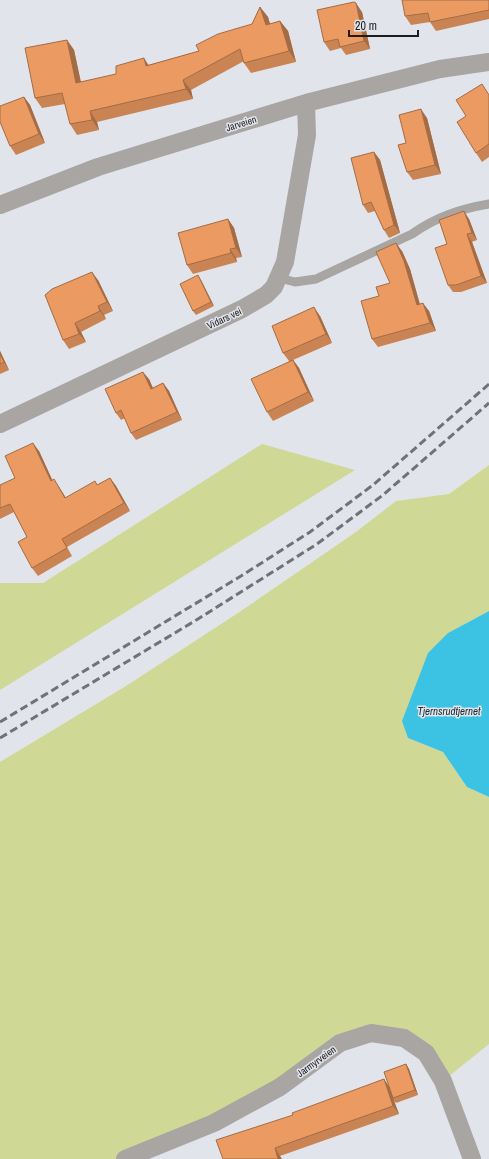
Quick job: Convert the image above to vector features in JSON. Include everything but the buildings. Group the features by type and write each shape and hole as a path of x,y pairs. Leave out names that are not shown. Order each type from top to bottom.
{"street":[{"name":"Jarveien","path":"0,205 98,167 306,103 440,69 489,62"},
{"name":"Vidars vei","path":"0,424 242,309 266,295 274,287 279,278 284,262 307,135 306,103"},
{"name":"Jarmyrveien","path":"125,1159 214,1122 280,1087 340,1043 371,1033 404,1038 426,1053 443,1081 472,1159"}],"lane":[{"path":"279,278 295,282 316,278 412,234 444,215 489,204"}],"green space":[{"path":"262,444 355,470 0,690 0,583 43,583"},
{"path":"489,465 489,611 448,633 408,738 443,752 467,787 489,797 489,1044 443,1081 404,1038 371,1033 280,1087 125,1159 0,1159 0,762 126,686 238,613 356,532 396,501 449,494"}],"water":[{"name":"Tjernsrudtjernet","path":"489,611 489,797 467,787 443,752 408,738 402,721 428,653 448,633"}],"railway":[{"path":"0,722 241,576 310,532 373,485 489,384"},
{"path":"0,738 198,619 317,544 383,495 489,403"}]}
